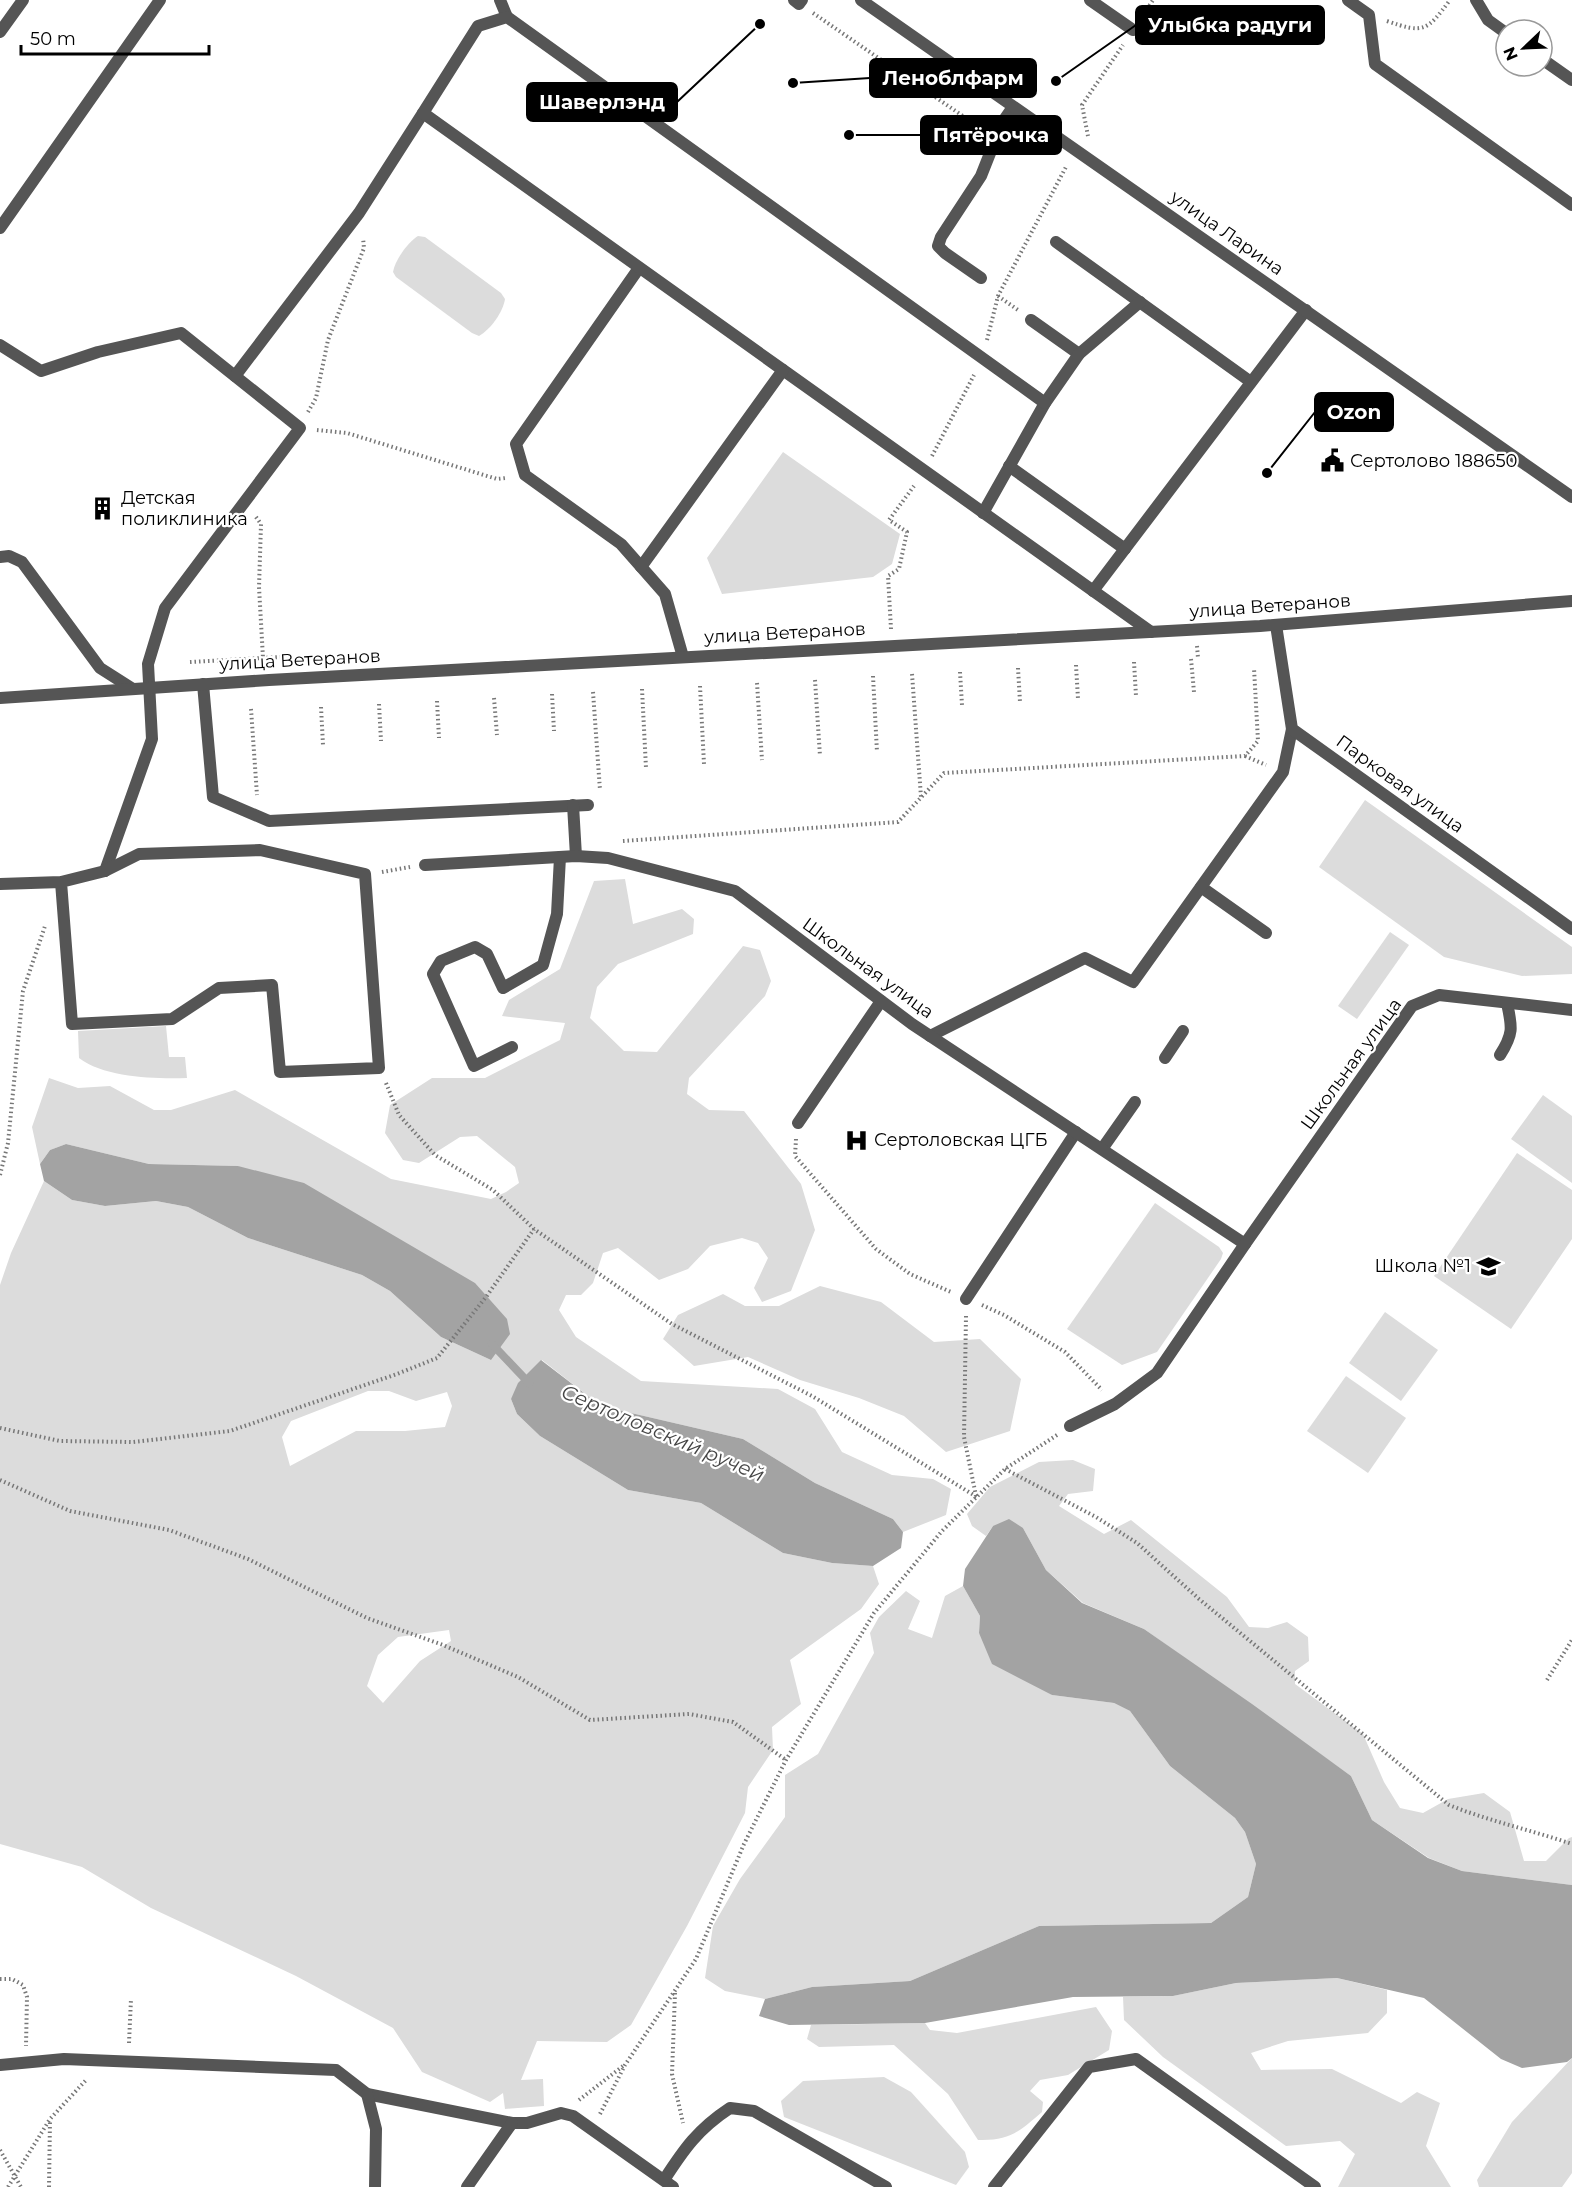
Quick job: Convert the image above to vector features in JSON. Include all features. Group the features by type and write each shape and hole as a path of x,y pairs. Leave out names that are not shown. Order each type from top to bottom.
{"street":[{"path":"0,32 23,0"},
{"path":"0,228 160,0"},
{"path":"500,0 507,17 1045,403"},
{"name":"улица Ларина","path":"861,0 1572,497"},
{"path":"1090,0 1133,30"},
{"path":"1348,0 1369,15 1375,64 1572,205"},
{"path":"1476,0 1488,20 1494,24"},
{"path":"235,376 359,213 478,27 507,17"},
{"path":"1554,67 1572,80"},
{"path":"981,278 938,246 941,237 981,176 1002,123 1013,107"},
{"path":"423,113 1151,632"},
{"path":"1056,242 1251,381"},
{"path":"639,268 516,444 525,475 621,544 665,594 683,657"},
{"path":"983,513 1045,403 1079,354 1140,302"},
{"path":"1093,591 1306,310"},
{"path":"1031,320 1079,354"},
{"path":"0,345 41,371 98,352 181,333 300,428 165,608 148,664 152,739 105,871"},
{"path":"641,567 783,370"},
{"path":"1009,466 1125,549"},
{"path":"0,557 9,556 22,562 100,668 133,689"},
{"name":"улица Ветеранов","path":"0,698 203,684 1276,625 1572,601"},
{"path":"930,1036 1085,958 1133,982 1283,772 1292,729 1276,625"},
{"path":"203,684 213,797 269,821 588,805"},
{"name":"Парковая улица","path":"1292,729 1572,929"},
{"path":"573,806 576,856"},
{"path":"0,884 61,882 105,871 139,854 260,850 364,874 379,1068 280,1072 272,985 219,988 172,1019 72,1024 61,882"},
{"name":"Школьная улица","path":"425,865 576,856 608,858 735,891 930,1036 1245,1244"},
{"path":"512,1047 474,1065 432,974 441,961 475,947 488,954 503,988 543,965 557,914 560,857"},
{"path":"1201,887 1266,933"},
{"name":"Школьная улица","path":"1070,1426 1115,1404 1157,1373 1412,1006 1439,995 1572,1010"},
{"path":"798,1123 881,1001"},
{"path":"1500,1055 1510,1040 1512,1029 1507,1003"},
{"path":"1165,1058 1184,1031"},
{"path":"1102,1149 1135,1102"},
{"path":"966,1299 1076,1132"},
{"path":"0,2065 64,2059 336,2070 368,2094 512,2123 527,2123 561,2113 573,2116 668,2184 688,2144 712,2120 730,2108 754,2111 885,2187"},
{"path":"994,2187 1089,2067 1136,2059 1315,2187"},
{"path":"368,2094 376,2129 375,2187"},
{"path":"467,2187 512,2123"}],"path":[{"path":"1088,136 1082,105 1153,0"},
{"path":"1369,15 1412,30 1426,27 1438,17 1450,0"},
{"path":"798,1 973,123"},
{"path":"982,358 998,296 1068,165"},
{"path":"359,213 364,248 328,340 316,398 300,428 347,433 497,479 525,475"},
{"path":"998,296 1031,320"},
{"path":"936,448 970,381"},
{"path":"891,646 888,576 899,569 906,532 890,520 924,471"},
{"path":"245,502 261,524 259,587 263,658"},
{"path":"1197,645 1198,658"},
{"path":"190,662 281,657"},
{"path":"1191,658 1194,692"},
{"path":"1134,662 1136,696"},
{"path":"1076,665 1078,699"},
{"path":"1018,668 1020,702"},
{"path":"611,842 898,822 944,773 1245,756 1258,741 1254,668"},
{"path":"960,672 962,705"},
{"path":"912,674 921,798"},
{"path":"873,676 877,752"},
{"path":"815,680 820,756"},
{"path":"757,683 762,760"},
{"path":"700,686 704,764"},
{"path":"642,689 646,768"},
{"path":"588,805 600,791 593,692"},
{"path":"552,694 554,731"},
{"path":"494,698 496,735"},
{"path":"437,701 439,738"},
{"path":"379,704 381,741"},
{"path":"321,707 323,745"},
{"path":"251,709 258,816"},
{"path":"364,874 425,865"},
{"path":"0,1175 8,1143 23,991 45,926"},
{"path":"379,1068 399,1114 435,1155 493,1190 534,1229 672,1324 812,1396 977,1497"},
{"path":"798,1123 795,1156 876,1249 910,1274 1004,1315 1065,1352 1115,1404"},
{"path":"0,1428 60,1441 133,1442 230,1431 337,1396 436,1358 486,1297 534,1229"},
{"path":"966,1299 964,1437 977,1497"},
{"path":"592,2130 625,2064 696,1959 744,1844 786,1760 874,1613 942,1531 1005,1469 1070,1426"},
{"path":"1005,1469 1096,1517 1137,1542 1199,1599 1449,1805 1477,1817 1523,1827 1572,1844"},
{"path":"0,1480 70,1511 169,1530 248,1559 367,1618 443,1645 518,1677 590,1720 689,1714 733,1722 786,1760"},
{"path":"1547,1680 1572,1640"},
{"path":"0,1979 12,1979 23,1985 27,1997 25,2062"},
{"path":"675,1992 672,2074 688,2144"},
{"path":"128,2062 131,1999"},
{"path":"8,2187 50,2119 104,2061"},
{"path":"561,2113 625,2064"},
{"path":"49,2187 50,2119"},
{"path":"0,2150 21,2187"}],"shaded area":[{"path":"418,236 425,237 501,293 505,299 496,320 479,336 396,277 393,272 399,257 410,242"},
{"path":"783,452 900,534 892,564 873,577 722,594 707,558"},
{"path":"1365,800 1572,947 1572,974 1522,976 1444,957 1319,867"},
{"path":"625,879 633,924 682,909 694,919 693,934 618,964 597,987 590,1018 624,1051 657,1052 743,946 760,950 771,981 765,996 689,1078 687,1094 709,1110 744,1111 801,1184 815,1230 791,1291 762,1302 754,1288 768,1258 758,1243 742,1238 710,1246 688,1269 659,1280 618,1248 603,1253 593,1283 581,1295 566,1295 559,1310 576,1337 641,1381 778,1389 815,1409 842,1452 892,1475 933,1479 951,1489 946,1515 903,1532 893,1519 815,1483 743,1439 601,1406 542,1360 511,1399 517,1414 540,1436 628,1490 701,1503 783,1553 832,1563 873,1566 879,1584 861,1609 790,1660 801,1704 772,1727 773,1750 748,1787 745,1813 687,1926 631,2025 607,2042 537,2041 521,2080 543,2079 544,2106 505,2109 503,2093 490,2102 422,2072 393,2028 296,1976 151,1908 82,1867 0,1844 0,1285 11,1253 44,1181 72,1200 105,1206 156,1201 188,1207 248,1238 362,1275 390,1291 441,1337 491,1360 238,1166 149,1164 66,1144 50,1150 40,1164 32,1127 49,1078 78,1088 110,1086 154,1110 171,1110 235,1090 391,1179 491,1199 519,1183 515,1167 477,1136 460,1137 419,1163 403,1160 385,1133 390,1105 432,1078 485,1078 560,1040 565,1023 502,1016 509,1000 560,969 594,881","holes":["368,1391 389,1391 416,1401 447,1392 452,1406 445,1427 405,1431 356,1431 290,1466 282,1437 291,1421","449,1630 451,1641 420,1661 383,1703 367,1686 378,1655 398,1637"]},
{"path":"1390,932 1409,945 1357,1019 1338,1006"},
{"path":"166,1026 169,1057 185,1057 187,1078 131,1076 102,1070 79,1058 78,1031"},
{"path":"1543,1095 1572,1116 1572,1183 1511,1139"},
{"path":"1517,1153 1572,1190 1572,1239 1511,1329 1434,1276"},
{"path":"1155,1203 1219,1247 1223,1253 1157,1352 1122,1365 1067,1329"},
{"path":"820,1286 881,1302 934,1342 980,1339 1021,1379 1010,1431 946,1452 904,1416 859,1398 800,1380 748,1357 694,1366 663,1339 678,1315 723,1294 745,1306 779,1306"},
{"path":"1385,1312 1438,1350 1401,1401 1349,1363"},
{"path":"1346,1376 1406,1418 1368,1473 1307,1431"},
{"path":"1073,1460 1095,1469 1093,1491 1068,1494 1059,1506 1104,1534 1131,1520 1227,1597 1249,1627 1268,1628 1287,1622 1308,1637 1309,1661 1295,1671 1295,1684 1363,1734 1384,1782 1400,1808 1423,1813 1448,1799 1484,1793 1510,1812 1524,1861 1546,1861 1572,1837 1572,1885 1462,1871 1429,1858 1372,1820 1351,1776 1144,1629 1083,1603 1046,1570 1023,1528 993,1526 986,1536 972,1526 967,1514 990,1487 1039,1462"},
{"path":"963,1586 980,1616 979,1633 1052,1695 1114,1703 1130,1711 1170,1766 1235,1818 1245,1832 1256,1864 1248,1897 1211,1923 1039,1926 910,1981 812,1987 765,1999 725,1991 705,1978 713,1926 740,1879 785,1817 785,1775 818,1754 874,1653 870,1633 879,1617 906,1591 920,1601 908,1629 932,1638 945,1596"},
{"path":"1337,1978 1387,1990 1387,2013 1368,2033 1288,2041 1251,2053 1261,2070 1332,2069 1401,2103 1417,2092 1440,2103 1426,2146 1451,2187 1338,2187 1355,2154 1340,2141 1286,2146 1163,2057 1124,2020 1123,1997 1173,1996 1236,1983"},
{"path":"1096,2007 1112,2031 1109,2050 1068,2075 1040,2080 1030,2091 1043,2102 1042,2112 1013,2134 989,2140 978,2140 948,2094 894,2045 819,2047 807,2039 811,2025 925,2023 930,2030 957,2033"},
{"path":"1572,2058 1572,2173 1562,2187 1479,2187 1477,2180 1512,2122"},
{"path":"884,2077 911,2092 965,2152 969,2167 956,2185 784,2117 781,2101 803,2081"}],"water":[{"path":"66,1144 149,1164 238,1166 304,1183 475,1283 507,1319 510,1334 491,1360 441,1337 390,1291 362,1275 248,1238 188,1207 156,1201 105,1206 72,1200 44,1181 40,1164 50,1150"},
{"path":"541,1360 601,1406 743,1439 815,1483 893,1519 903,1532 901,1548 873,1566 832,1563 783,1553 701,1503 628,1490 540,1436 517,1414 511,1399 518,1383"},
{"path":"1009,1519 1023,1528 1046,1570 1082,1603 1144,1629 1351,1776 1372,1820 1428,1858 1462,1871 1572,1885 1572,2058 1567,2062 1522,2068 1501,2059 1424,1998 1337,1978 1236,1983 1173,1996 1073,1997 925,2023 789,2025 759,2016 765,1999 812,1987 910,1981 1039,1926 1211,1923 1248,1897 1256,1864 1245,1832 1235,1818 1170,1766 1130,1711 1114,1703 1052,1695 992,1664 979,1633 980,1616 963,1586 965,1569 993,1526"}],"waterway":[{"name":"Сертоловский ручей","path":"492,1344 529,1383"}],"place":[{"name":"Шаверлэнд","path":"760,24"},
{"name":"Улыбка радуги","path":"1056,81"},
{"name":"Леноблфарм","path":"793,83"},
{"name":"Пятёрочка","path":"849,135"},
{"name":"Сертолово 188650","path":"1332,461"},
{"name":"Ozon","path":"1267,473"},
{"name":"Детская поликлиника","path":"103,508"},
{"name":"Сертоловская ЦГБ","path":"856,1140"},
{"name":"Школа №1","path":"1489,1266"}]}
